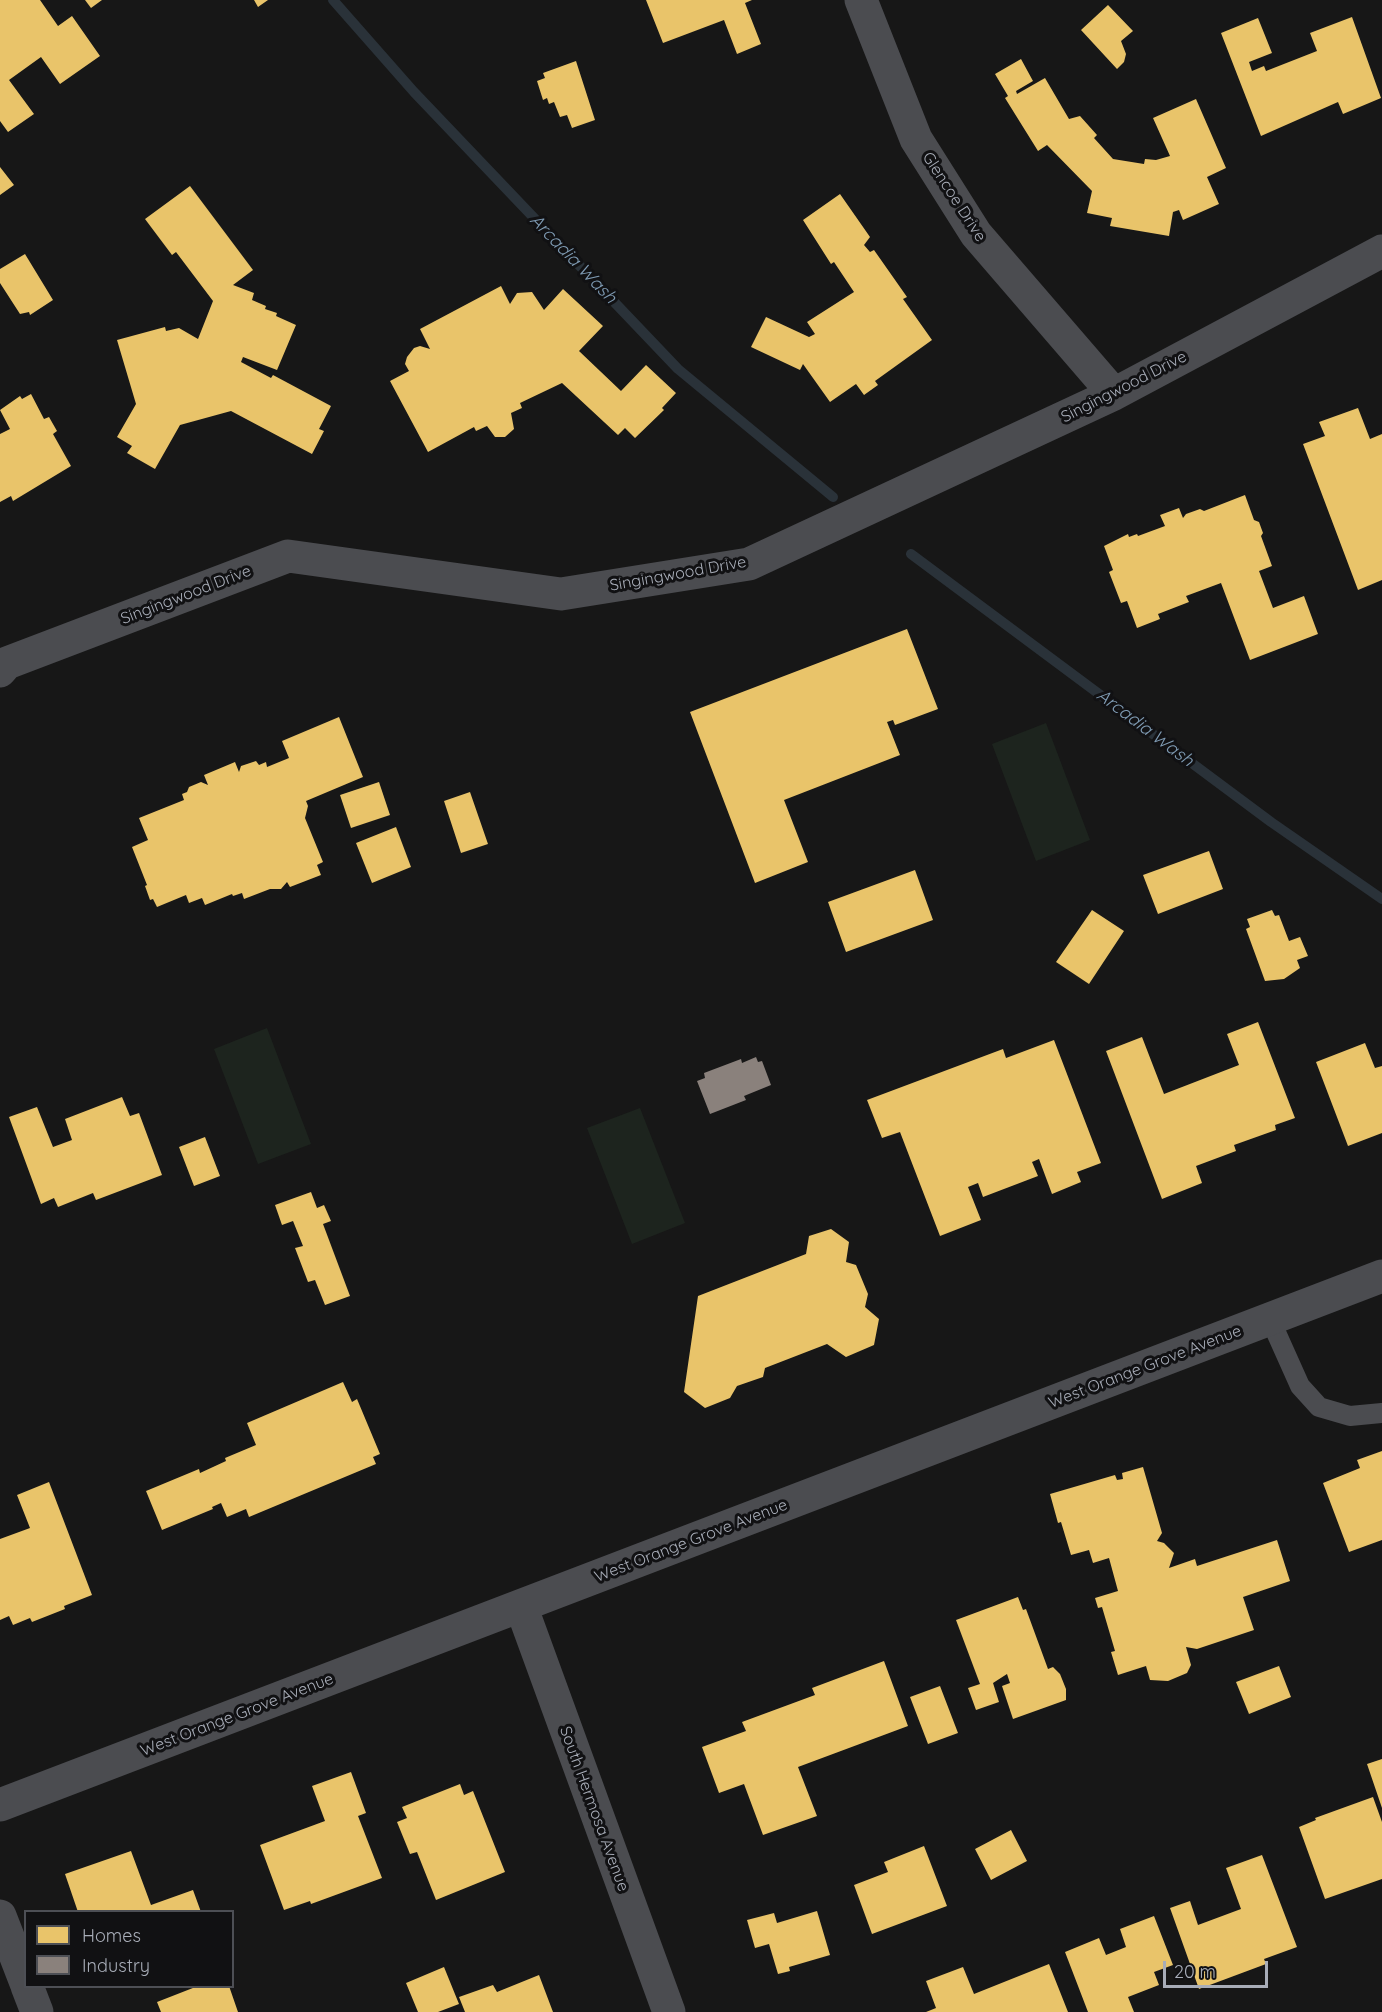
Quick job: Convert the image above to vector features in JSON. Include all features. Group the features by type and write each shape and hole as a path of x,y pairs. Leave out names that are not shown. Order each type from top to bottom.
{"street":[{"name":"Glencoe Drive","path":"861,0 916,139 976,234 1114,394"},
{"name":"Singingwood Drive","path":"0,671 7,663 288,556 561,594 749,564 1114,394 1382,251"},
{"name":"West Orange Grove Avenue","path":"0,1805 1382,1276"},
{"name":"South Hermosa Avenue","path":"521,1606 669,2012"},
{"path":"0,1916 24,1980"},
{"path":"27,1988 36,2012"}],"lane":[{"path":"1270,1319 1300,1386 1319,1407 1350,1416 1382,1413"}],"shaded area":[{"path":"1046,723 1090,840 1036,861 992,744"},
{"path":"267,1028 311,1144 258,1164 214,1049"},
{"path":"640,1108 685,1223 632,1244 587,1128"}],"building: Homes":[{"path":"0,0 40,0 58,26 72,16 100,56 60,84 41,57 9,80 34,114 8,132 0,121"},
{"path":"85,0 102,0 91,8"},
{"path":"254,0 268,0 258,7"},
{"path":"646,0 752,0 745,3 761,44 737,54 724,20 663,43"},
{"path":"1108,5 1133,31 1121,41 1126,54 1124,62 1117,69 1081,30"},
{"path":"1352,17 1381,98 1343,114 1338,102 1261,136 1221,33 1258,18 1272,53 1249,62 1252,71 1264,66 1266,71 1317,51 1310,33"},
{"path":"1021,59 1033,81 1016,91 1017,94 1045,78 1069,119 1080,116 1097,135 1094,138 1113,159 1144,164 1145,159 1156,160 1170,156 1153,118 1196,99 1226,168 1207,177 1219,204 1183,220 1179,210 1173,212 1169,236 1110,226 1112,218 1087,213 1092,191 1047,145 1038,151 1005,98 1008,96 995,74"},
{"path":"576,61 595,120 572,128 567,115 560,117 554,102 549,104 547,98 543,100 537,81 545,78 543,73"},
{"path":"0,167 14,185 0,195"},
{"path":"190,186 253,270 233,285 254,293 252,300 266,306 265,309 277,313 276,316 296,325 277,370 243,357 241,362 271,378 273,375 331,406 319,429 324,431 312,454 231,411 180,425 155,469 127,453 132,446 117,437 136,404 117,340 165,327 166,331 179,328 198,339 213,301 176,252 172,255 145,219"},
{"path":"840,194 870,237 864,245 870,252 874,250 907,297 903,299 932,340 875,381 878,385 864,395 856,384 830,402 803,364 800,370 751,347 766,317 809,337 815,334 807,322 854,292 834,262 831,264 803,220"},
{"path":"25,254 53,300 30,315 29,312 20,314 0,283 0,269"},
{"path":"501,286 510,304 517,293 532,292 544,310 563,289 603,326 579,351 621,391 646,365 676,393 662,408 664,410 635,438 625,428 618,435 562,383 520,403 522,408 511,413 514,429 505,437 495,437 487,426 476,431 474,427 428,452 390,381 409,371 405,364 414,348 420,346 430,349 420,329"},
{"path":"31,394 44,419 49,417 57,431 53,434 71,466 13,501 11,496 0,502 0,434 10,429 0,410 20,396 22,399"},
{"path":"1358,408 1370,439 1382,434 1382,580 1358,590 1303,444 1325,436 1319,422"},
{"path":"1245,495 1254,520 1259,522 1263,533 1261,536 1272,566 1259,571 1273,608 1304,596 1318,634 1250,660 1221,583 1186,596 1189,602 1158,614 1160,619 1137,628 1127,601 1121,603 1109,572 1113,570 1104,546 1128,534 1129,537 1137,534 1138,536 1165,526 1160,515 1179,508 1183,518 1186,514 1200,509 1204,511"},
{"path":"907,629 938,709 895,725 893,720 887,722 900,755 784,800 808,862 755,883 690,712"},
{"path":"339,717 363,777 306,801 308,806 305,818 323,862 317,865 321,875 290,887 287,882 281,889 270,889 244,899 242,893 233,896 232,894 205,905 202,898 189,903 186,895 157,907 153,899 150,900 145,886 147,885 132,847 148,840 139,818 184,800 182,794 187,792 189,787 201,782 208,785 204,775 235,762 239,772 241,766 256,761 259,765 266,762 267,767 289,758 282,741"},
{"path":"379,782 390,815 351,828 340,795"},
{"path":"470,792 488,844 461,853 444,801"},
{"path":"396,827 411,867 372,883 356,843"},
{"path":"1209,851 1223,889 1158,914 1143,875"},
{"path":"915,870 933,920 846,952 828,902"},
{"path":"1092,910 1124,931 1089,984 1056,962"},
{"path":"1272,910 1275,916 1279,915 1289,941 1300,937 1308,956 1297,960 1300,968 1284,979 1265,981 1246,929 1250,927 1247,919"},
{"path":"1258,1022 1295,1118 1275,1125 1276,1130 1234,1145 1236,1151 1196,1166 1202,1183 1162,1199 1106,1051 1142,1037 1164,1094 1239,1065 1227,1034"},
{"path":"1054,1040 1101,1163 1077,1172 1081,1182 1052,1194 1039,1159 1032,1162 1038,1176 983,1197 978,1183 968,1187 981,1220 940,1236 900,1132 882,1138 867,1100 1003,1049 1006,1058"},
{"path":"1365,1043 1375,1068 1382,1066 1382,1133 1348,1146 1316,1062"},
{"path":"122,1097 130,1116 139,1113 162,1175 96,1200 93,1193 58,1207 54,1198 41,1204 9,1117 37,1107 53,1147 72,1140 65,1119"},
{"path":"205,1137 220,1176 194,1186 179,1147"},
{"path":"311,1192 317,1208 324,1205 331,1221 323,1224 350,1296 325,1305 315,1280 308,1282 295,1248 303,1246 293,1221 282,1225 275,1205"},
{"path":"831,1229 849,1242 846,1262 856,1265 868,1294 865,1307 879,1319 874,1345 846,1357 827,1344 765,1368 763,1377 737,1386 730,1398 705,1408 684,1392 698,1296 806,1254 809,1236"},
{"path":"343,1382 352,1402 357,1399 380,1454 373,1457 376,1464 249,1517 246,1509 227,1517 221,1503 212,1507 213,1509 162,1530 146,1491 199,1469 200,1473 226,1461 225,1458 256,1445 247,1423"},
{"path":"1382,1451 1382,1540 1349,1552 1323,1483 1360,1468 1357,1460"},
{"path":"1143,1467 1162,1533 1157,1541 1164,1543 1174,1553 1169,1568 1195,1559 1197,1566 1277,1540 1290,1581 1243,1597 1254,1630 1197,1649 1186,1647 1191,1665 1187,1673 1168,1681 1150,1680 1146,1666 1118,1675 1111,1652 1115,1651 1102,1607 1098,1608 1095,1598 1118,1591 1109,1558 1093,1563 1089,1550 1071,1555 1061,1522 1058,1523 1050,1494 1115,1475 1117,1480 1123,1479 1122,1473"},
{"path":"49,1482 92,1595 32,1622 30,1618 13,1625 9,1616 0,1620 0,1539 30,1528 17,1495"},
{"path":"1018,1597 1023,1610 1026,1609 1048,1669 1053,1667 1060,1674 1066,1689 1066,1700 1013,1719 1002,1686 1010,1683 1007,1674 993,1683 999,1702 976,1710 968,1688 980,1684 956,1620"},
{"path":"884,1661 908,1726 798,1767 817,1816 763,1835 744,1784 719,1793 702,1747 746,1731 742,1722 815,1695 812,1688"},
{"path":"1279,1666 1291,1697 1249,1714 1236,1682"},
{"path":"940,1686 958,1733 928,1744 910,1697"},
{"path":"1382,1759 1382,1808 1367,1764"},
{"path":"351,1772 366,1813 358,1816 382,1878 311,1904 310,1901 284,1910 260,1845 325,1821 312,1786"},
{"path":"460,1784 464,1795 473,1791 505,1872 436,1900 417,1852 410,1854 397,1822 407,1818 402,1807"},
{"path":"1373,1797 1382,1822 1382,1879 1325,1899 1299,1827 1316,1820 1315,1818"},
{"path":"1011,1830 1027,1861 991,1880 975,1849"},
{"path":"924,1846 947,1906 872,1934 854,1885 888,1872 884,1862"},
{"path":"131,1851 151,1905 193,1890 200,1910 77,1910 65,1874"},
{"path":"1262,1855 1297,1947 1264,1959 1266,1964 1199,1989 1170,1908 1190,1901 1198,1925 1241,1909 1226,1868"},
{"path":"817,1911 830,1955 789,1967 790,1971 778,1974 769,1944 755,1948 747,1920 774,1913 777,1923"},
{"path":"1154,1916 1173,1965 1154,1972 1159,1985 1128,1997 1134,2012 1088,2012 1065,1952 1099,1938 1106,1955 1126,1947 1120,1929"},
{"path":"1049,1964 1068,2012 926,2012 936,2008 926,1981 963,1967 974,1994"},
{"path":"444,1967 459,2004 438,2012 418,2012 406,1983"},
{"path":"539,1975 553,2012 465,2012 459,1997 493,1985 497,1992"},
{"path":"193,1988 230,1988 238,2012 161,2012 157,2002"}],"building: Industry":[{"path":"756,1057 758,1062 762,1061 771,1085 744,1096 746,1100 710,1114 697,1081 705,1078 704,1073 741,1059 742,1063"}],"waterway":[{"name":"Arcadia Wash","path":"333,0 414,92 678,369 833,497"},
{"name":"Arcadia Wash","path":"911,554 1271,822 1382,899"}]}
